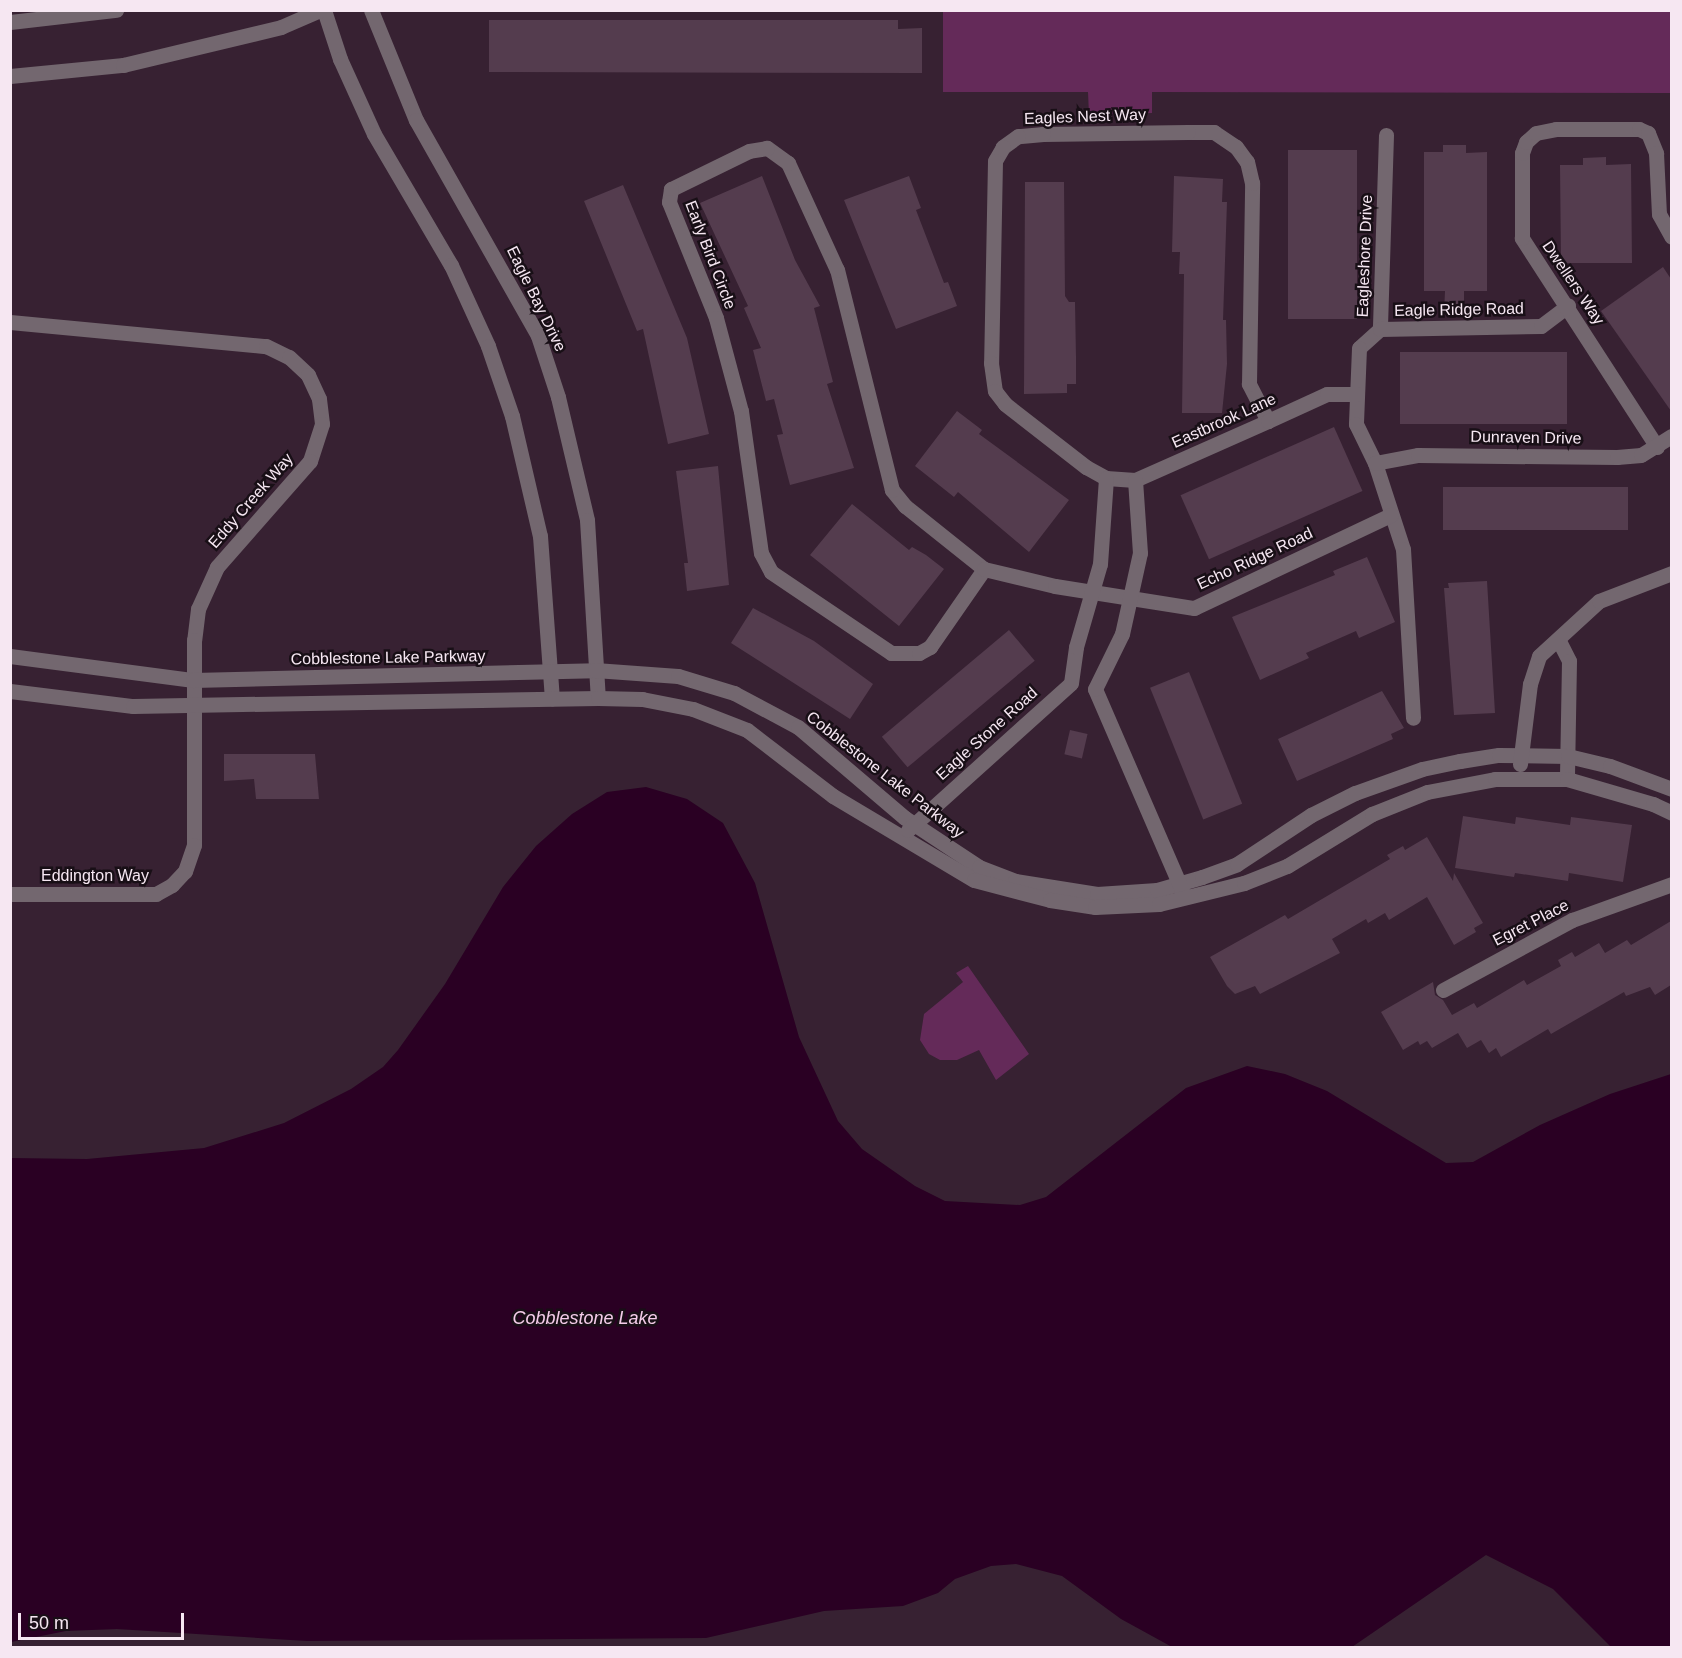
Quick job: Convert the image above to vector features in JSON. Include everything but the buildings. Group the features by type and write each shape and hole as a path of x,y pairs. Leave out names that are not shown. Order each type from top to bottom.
{"street":[{"path":"10,22 116,10"},
{"path":"10,76 123,65 281,27 322,10 340,59 374,134 451,265 488,346 512,416 540,536 552,671 552,699"},
{"name":"Eagle Bay Drive","path":"371,10 416,120 493,250 538,336 552,379 587,520 598,698"},
{"name":"Dwellers Way","path":"1657,447 1522,238 1522,153 1526,142 1536,133 1556,129 1639,129 1648,133 1656,153 1659,214 1671,237"},
{"name":"Eagles Nest Way","path":"1106,478 1034,427 995,391 991,363 995,161 1003,147 1018,136 1215,132 1236,147 1247,162 1252,183 1249,384 1268,421"},
{"name":"Eagleshore Drive","path":"1386,135 1380,329 1359,348 1356,424 1375,463 1403,549 1408,585 1413,718"},
{"name":"Early Bird Circle","path":"984,569 940,635 919,653 905,655 882,647 771,572 761,553 741,411 716,318 669,202 671,189 749,151 767,148 788,163 837,270 892,490 905,506 984,569 1094,591"},
{"name":"Eagle Ridge Road","path":"1380,329 1541,326 1568,306"},
{"name":"Eddy Creek Way","path":"10,322 266,346 299,365 314,387 322,411 316,450 302,471 209,580 195,625 193,707"},
{"name":"Eastbrook Lane","path":"1106,478 1135,480 1327,394 1357,394"},
{"name":"Dunraven Drive","path":"1375,463 1418,455 1617,457 1641,455 1657,447 1671,436"},
{"path":"1095,689 1071,683 1076,647 1101,564 1106,478"},
{"path":"1135,480 1140,553 1122,634 1095,689 1185,899"},
{"name":"Echo Ridge Road","path":"1094,591 1131,595 1194,608 1391,515"},
{"path":"1520,777 1520,754 1530,684 1539,656 1559,641 1577,619 1599,601 1671,573"},
{"path":"1559,641 1569,661 1567,779"},
{"name":"Cobblestone Lake Parkway","path":"10,656 193,680 595,670 678,676 709,684 763,707 798,728 915,825 979,867 1015,881 1097,894 1156,890 1237,864 1311,815 1355,793 1422,769 1520,754 1568,756 1641,776 1671,789"},
{"name":"Eagle Stone Road","path":"900,836 915,825 1071,683"},
{"name":"Cobblestone Lake Parkway","path":"10,691 133,706 193,707 598,698 642,699 693,709 747,730 833,796 974,880 1050,900 1095,907 1159,904 1185,899 1287,866 1367,817 1427,792 1520,777 1567,779 1634,797 1671,813"},
{"name":"Eddington Way","path":"10,894 156,894 179,878 189,862 194,845 193,707"},
{"path":"747,730 763,707"},
{"path":"1355,793 1367,817"},
{"name":"Egret Place","path":"1443,990 1572,920 1671,884"}],"shaded area":[{"path":"943,11 1671,11 1671,93 1152,92 1152,113 1089,115 1088,92 943,92"},
{"path":"968,966 1029,1054 996,1080 979,1050 957,1060 940,1060 929,1054 920,1040 924,1014 963,982 956,973"}],"water":[{"name":"Cobblestone Lake","path":"646,787 687,799 723,823 755,883 799,1037 838,1121 862,1149 915,1186 945,1201 1020,1205 1046,1197 1186,1088 1247,1066 1285,1074 1327,1091 1446,1163 1473,1162 1540,1125 1610,1094 1671,1074 1671,1647 1611,1647 1553,1589 1486,1555 1352,1647 1172,1647 1121,1619 1062,1576 1016,1564 991,1566 955,1579 938,1593 903,1606 824,1611 706,1638 307,1641 117,1629 66,1631 11,1642 11,1158 87,1159 204,1148 284,1123 351,1089 383,1067 398,1050 445,984 503,887 536,846 572,814 607,792"}]}
